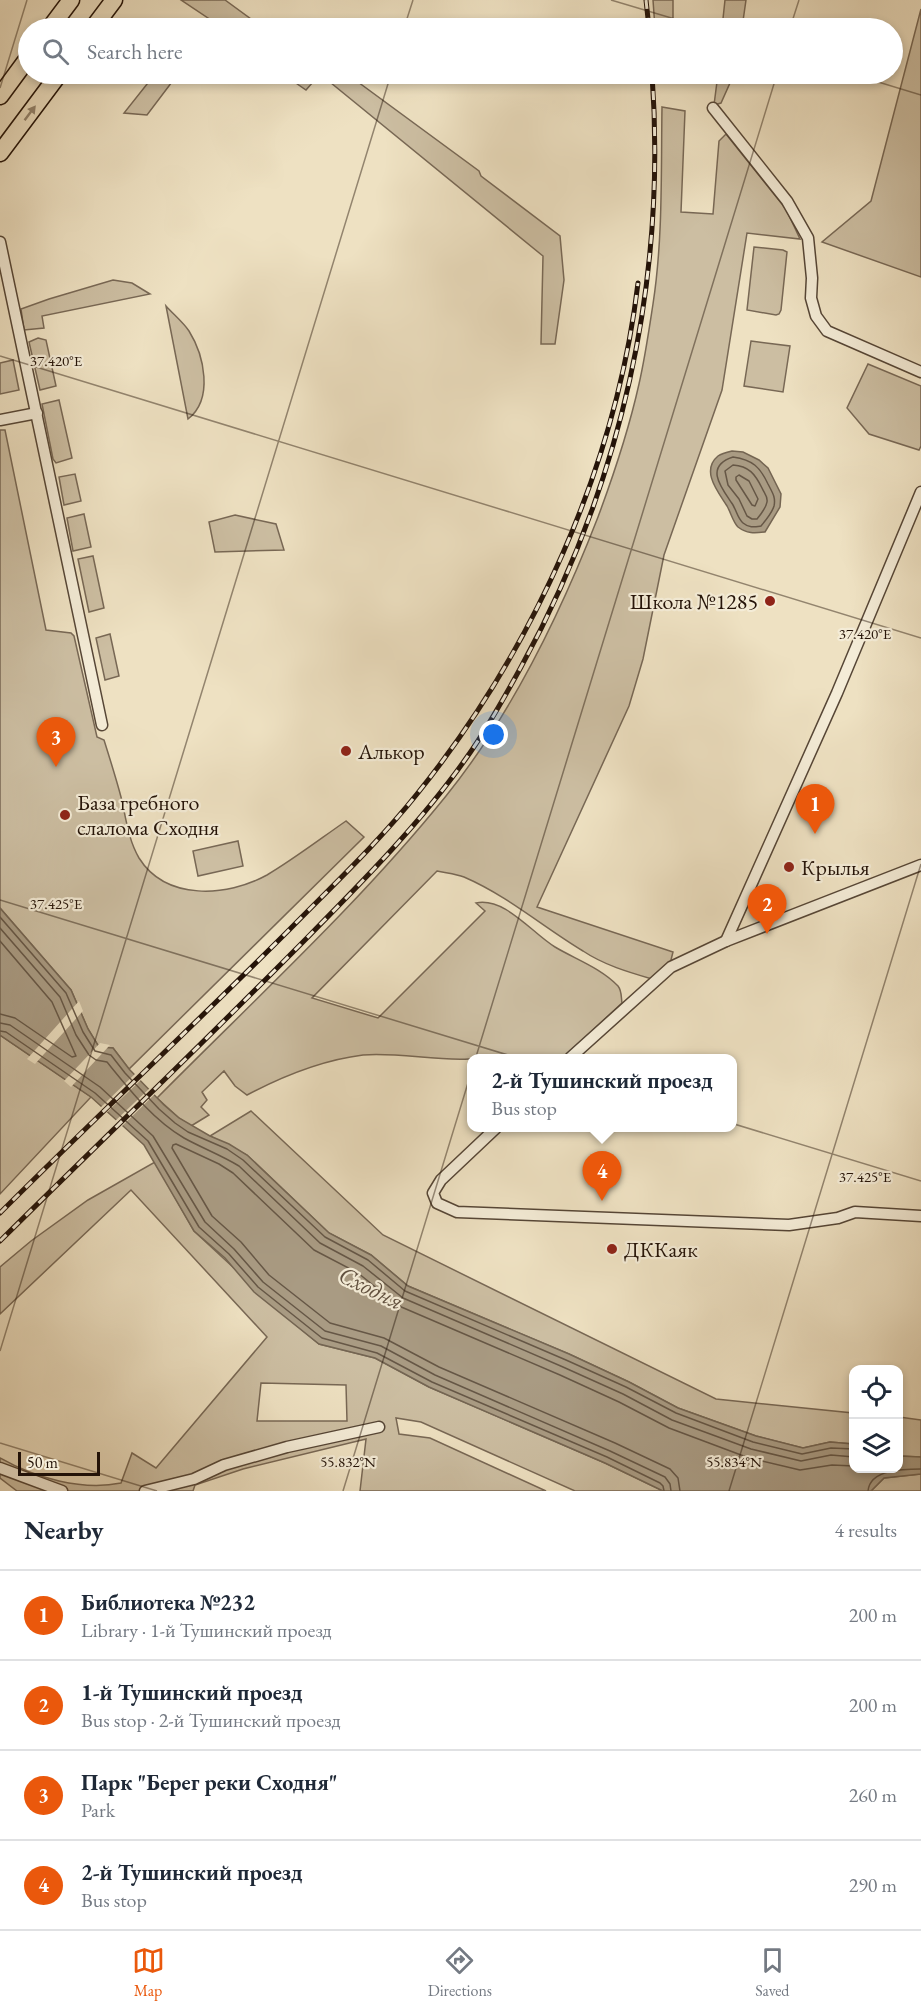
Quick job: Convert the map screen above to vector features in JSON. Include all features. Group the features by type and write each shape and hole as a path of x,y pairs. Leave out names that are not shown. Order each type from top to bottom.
{"main road":[{"path":"58,18 71,0"},
{"path":"100,18 114,0"},
{"path":"0,96 18,71"},
{"path":"0,153 52,84"}],"street":[{"path":"0,88 16,74"},
{"path":"712,108 787,201 808,238 812,279 811,298 816,316 827,331 921,372"},
{"path":"0,242 102,725"},
{"path":"0,260 9,278"},
{"path":"0,420 37,412"},
{"path":"726,941 837,693 921,492"},
{"path":"575,1054 671,967 726,941 921,866"},
{"path":"492,1132 441,1180 433,1193 437,1203 457,1212 789,1225 838,1218 855,1212 921,1216"},
{"path":"145,1491 194,1479 225,1465 287,1447 379,1427"},
{"path":"0,1467 62,1491"}],"shaded area":[{"path":"181,0 225,0 250,18 208,18"},
{"path":"653,0 673,0 673,18 654,18"},
{"path":"725,0 746,0 743,18 723,18"},
{"path":"921,9 921,277 822,242 871,201"},
{"path":"147,84 170,84 147,115 124,113"},
{"path":"297,84 311,84 306,90"},
{"path":"332,84 361,84 479,171 481,176 560,236 564,280 555,344 541,344 543,256"},
{"path":"717,84 730,84 721,103 714,105"},
{"path":"662,107 685,111 681,212 713,214 719,141 726,134 786,209 800,239 747,233 722,390 664,555 643,659 629,706 537,907 673,952 670,964 652,979 616,968 568,942 510,902 480,885 461,876 437,871 312,998 378,1018 485,911 476,903 487,903 508,911 555,947 604,974 619,988 622,1003 567,1054 467,1054 467,1059 456,1059 363,1055 303,1070 247,1095 235,1086 224,1071 202,1092 207,1100 201,1107 209,1115 191,1126 157,1098 342,913 446,796 492,732 551,627 598,517 631,418 653,304 661,205"},
{"path":"754,247 787,252 779,314 747,310"},
{"path":"113,280 132,283 150,294 42,316 44,328 24,330 21,309"},
{"path":"166,306 189,331 202,364 204,389 196,410 188,419"},
{"path":"38,338 46,340 56,386 40,390 29,342"},
{"path":"751,341 790,346 783,392 744,386"},
{"path":"13,360 19,390 0,394 0,363"},
{"path":"868,364 921,386 921,446 919,450 869,434 847,408"},
{"path":"59,400 72,458 56,463 53,459 42,404"},
{"path":"0,430 5,430 46,630 71,633 74,636 97,737 104,740 132,843 139,858 151,872 165,882 181,888 216,891 234,888 267,875 346,821 364,837 129,1069 113,1048 99,1047 88,1029 71,990 0,908"},
{"path":"75,474 81,501 64,505 59,477"},
{"path":"84,514 91,547 73,551 67,518"},
{"path":"235,515 276,524 284,550 215,552 209,522"},
{"path":"93,556 104,608 89,612 78,559"},
{"path":"110,634 119,676 105,680 96,638"},
{"path":"238,841 243,866 198,876 193,851"},
{"path":"0,1035 91,1097 0,1194"},
{"path":"251,1111 383,1235 716,1399 849,1413 849,1444 830,1442 803,1448 756,1436 678,1408 569,1354 408,1286 371,1255 329,1233 247,1155 210,1136"},
{"path":"155,1162 194,1231 319,1344 375,1358 429,1387 605,1463 663,1491 575,1491 421,1422 396,1418 399,1434 430,1438 546,1491 360,1491 366,1439 243,1469 195,1485 193,1491 17,1491 0,1478 0,1458 43,1477 75,1484 121,1483 132,1453 156,1468 267,1337 131,1190 0,1314 0,1267 31,1241 88,1200","holes":["261,1383 346,1385 347,1421 257,1421"]},
{"path":"903,1418 921,1420 921,1457 903,1456"},
{"path":"921,1474 921,1491 871,1491 884,1478"}],"water":[{"path":"732,451 743,452 759,460 768,468 781,494 780,507 765,532 748,532 738,527 713,482 711,468 713,462 719,455"},
{"name":"Сходня","path":"0,908 71,990 88,1029 99,1047 113,1048 129,1069 179,1118 247,1155 329,1233 371,1255 408,1286 569,1354 678,1408 756,1436 803,1448 830,1442 849,1444 849,1473 903,1473 903,1456 921,1457 921,1474 884,1478 871,1491 663,1491 605,1463 429,1387 375,1358 319,1344 254,1292 225,1258 194,1231 144,1145 91,1097 0,1035"}],"pier":[{"path":"79,1001 83,1011 35,1064 27,1059"},
{"path":"100,1043 110,1045 71,1087 64,1081"},
{"path":"137,1072 143,1078 105,1114 99,1109"},
{"path":"151,1087 156,1093 120,1128 114,1122"}],"railway":[{"path":"646,0 648,18"},
{"path":"0,1241 258,988 385,857 428,808 467,757 521,667 556,598 586,527 610,454 630,380 644,305 652,229 655,152 652,84"},
{"path":"0,1213 353,865 402,812 459,738 497,679 532,618 563,554 589,488 610,420 627,352 638,283"}],"place":[{"name":"Школа №1285","path":"770,601"},
{"name":"Алькор","path":"346,751"},
{"name":"Парк \"Берег реки Сходня\"","path":"56,767"},
{"name":"База гребного слалома Сходня","path":"65,815"},
{"name":"Библиотека №232","path":"815,834"},
{"name":"Крылья","path":"789,867"},
{"name":"1-й Тушинский проезд","path":"767,934"},
{"name":"2-й Тушинский проезд","path":"602,1201"},
{"name":"ДККаяк","path":"612,1249"}]}
